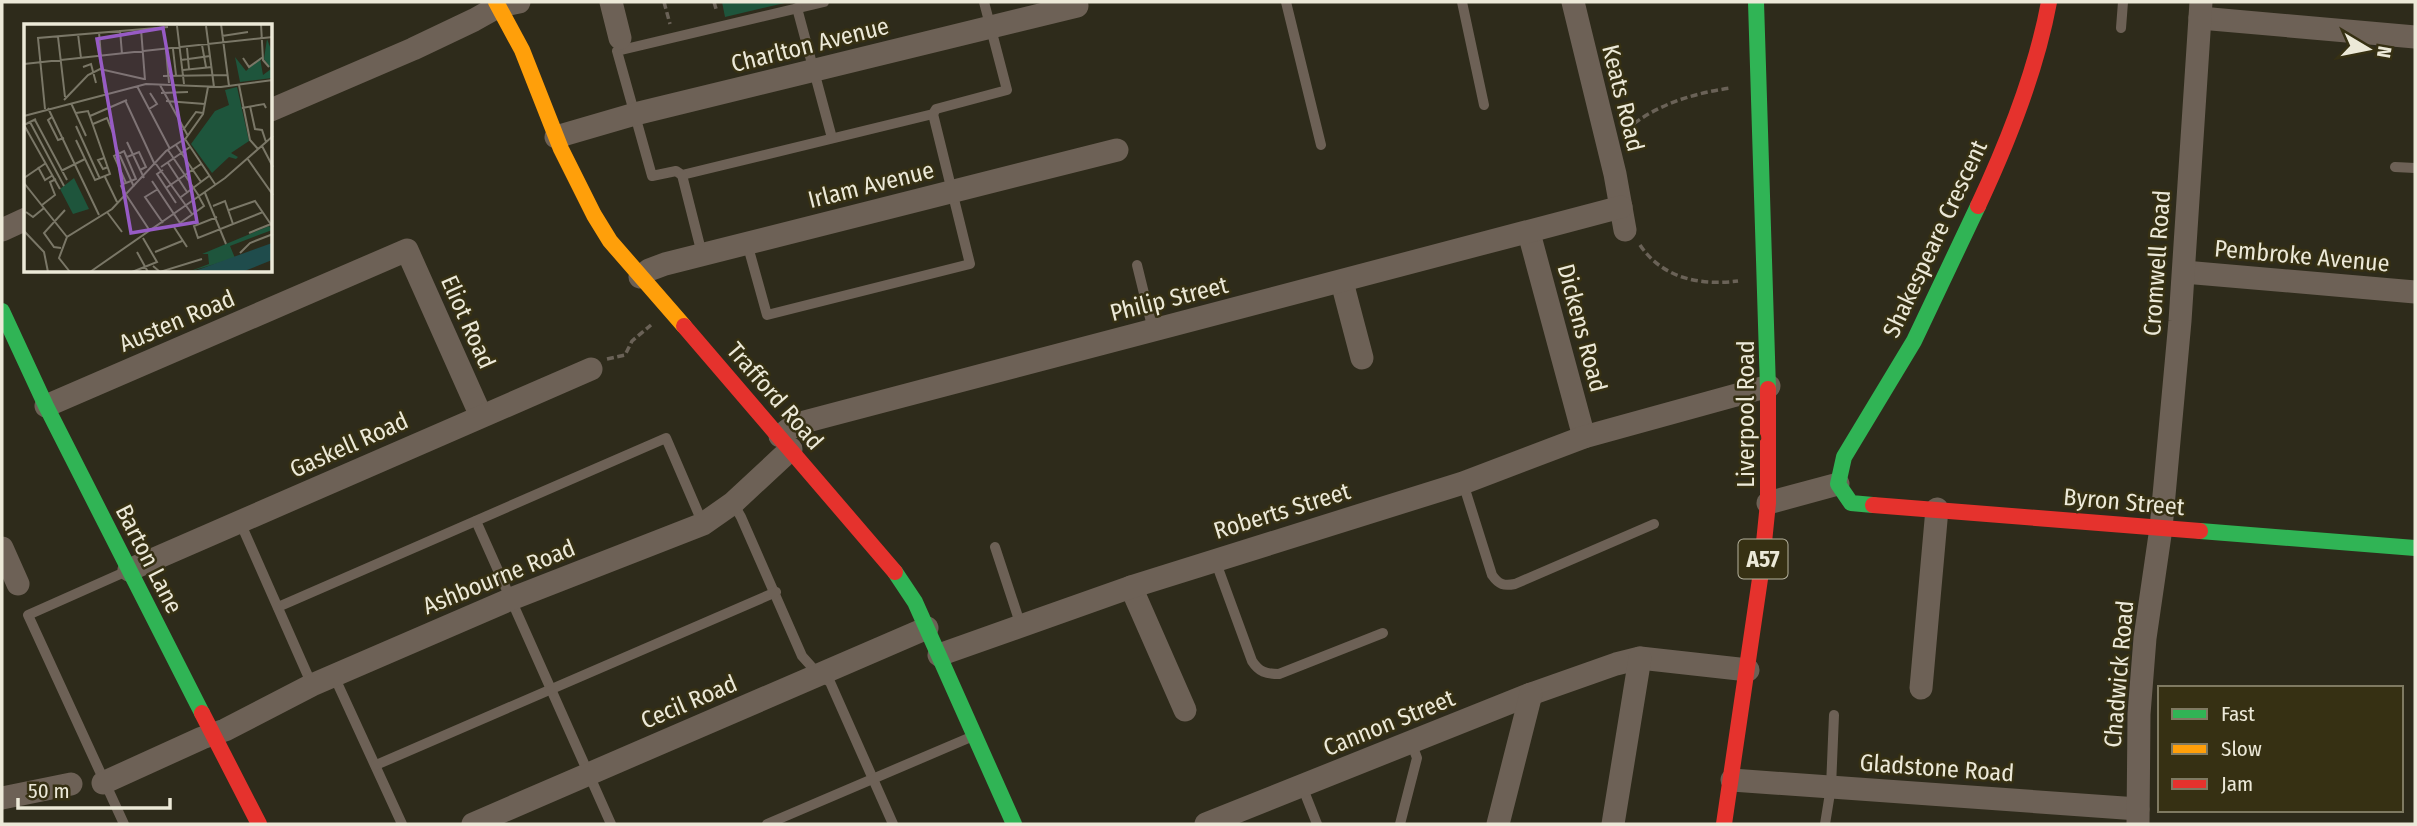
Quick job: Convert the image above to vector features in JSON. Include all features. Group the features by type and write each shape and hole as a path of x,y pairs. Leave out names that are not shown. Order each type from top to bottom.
{"street":[{"path":"611,2 621,38"},
{"name":"Keats Road","path":"1573,2 1623,219"},
{"name":"Liverpool Road","path":"1724,824 1748,670 1769,503 1767,278 1756,2"},
{"name":"Shakespeare Crescent","path":"1838,484 1844,457 1914,341 1996,167 2042,40 2049,2"},
{"path":"273,109 424,44 504,3"},
{"name":"Trafford Road","path":"504,3 555,136 590,209 610,241 640,277 899,577 915,602 1014,824"},
{"name":"Charlton Avenue","path":"555,136 1077,6"},
{"path":"2200,10 2415,37"},
{"name":"Cromwell Road","path":"2161,528 2184,272 2200,10"},
{"name":"Irlam Avenue","path":"640,277 657,266 702,254 1117,150"},
{"name":"Philip Street","path":"786,443 789,429 804,422 1583,218 1623,219"},
{"path":"2,230 24,220"},
{"name":"Dickens Road","path":"1529,233 1584,437"},
{"name":"Austen Road","path":"46,406 407,250"},
{"name":"Eliot Road","path":"407,250 481,416"},
{"name":"Pembroke Avenue","path":"2184,272 2415,292"},
{"path":"1342,282 1362,358"},
{"name":"Barton Lane","path":"2,312 46,406 259,824"},
{"name":"Gaskell Road","path":"129,570 591,369"},
{"name":"Roberts Street","path":"939,654 1131,587 1463,483 1584,437 1769,386"},
{"name":"Ashbourne Road","path":"103,783 225,730 312,685 511,600 703,524 733,503 786,443"},
{"path":"1769,503 1838,484"},
{"name":"Byron Street","path":"1838,484 1851,503 2415,548"},
{"path":"1921,688 1937,509"},
{"name":"Chadwick Road","path":"2138,816 2139,714 2145,638 2161,528"},
{"path":"2,548 18,584"},
{"path":"1131,587 1185,710"},
{"name":"Cecil Road","path":"472,824 927,628"},
{"path":"1613,824 1640,658 1748,670"},
{"name":"Cannon Street","path":"1206,824 1531,694 1640,658"},
{"path":"1498,824 1531,694"},
{"name":"Gladstone Road","path":"1732,780 2138,816"},
{"path":"2,798 71,784"}],"lane":[{"path":"702,254 682,175 676,171 652,176 617,51 824,2"},
{"path":"682,175 933,114 936,109 1007,90 984,2"},
{"path":"1286,2 1321,145"},
{"path":"1462,2 1484,105"},
{"path":"2121,28 2123,2"},
{"path":"797,8 832,138"},
{"path":"747,243 767,315 970,264 933,114"},
{"path":"2395,167 2415,168"},
{"path":"1137,265 1153,330"},
{"path":"278,607 666,438 703,524"},
{"path":"1463,483 1492,575 1498,583 1505,586 1654,524"},
{"path":"733,503 776,592 802,656 819,675 830,682 893,824"},
{"path":"476,521 611,824"},
{"path":"240,522 312,685"},
{"path":"995,547 1021,626"},
{"path":"1215,560 1252,661 1257,669 1267,674 1279,674 1383,633"},
{"path":"124,824 28,615 129,570"},
{"path":"376,765 776,592"},
{"path":"334,676 402,824"},
{"path":"1825,824 1832,787 1834,715"},
{"path":"767,824 973,736"},
{"path":"1401,824 1417,758 1411,742"},
{"path":"1302,786 1317,824"}],"path":[{"path":"664,2 671,26"},
{"path":"714,2 717,14"},
{"path":"1607,142 1617,139 1637,120 1687,97 1728,88 1760,85"},
{"path":"1623,219 1635,229 1639,243 1648,257 1664,270 1682,278 1726,283 1767,278"},
{"path":"625,355 632,341 651,325"}],"green space":[{"path":"722,2 789,2 725,17"}],"traffic: fast":[{"path":"1756,2 1768,389"},
{"path":"1873,505 1851,503 1838,484 1844,457 1914,341 1978,206"},
{"path":"2,311 46,406 202,713"},
{"path":"2200,531 2415,548"},
{"path":"895,572 915,602 1014,824"}],"traffic: slow":[{"path":"496,2 522,50 561,149 594,215 610,241 684,326"}],"traffic: jam":[{"path":"1978,206 2020,106 2037,54 2049,2"},
{"path":"684,326 895,572"},
{"path":"1724,824 1761,572 1768,503 1768,389"},
{"path":"1873,505 2200,531"},
{"path":"202,713 259,824"}]}
